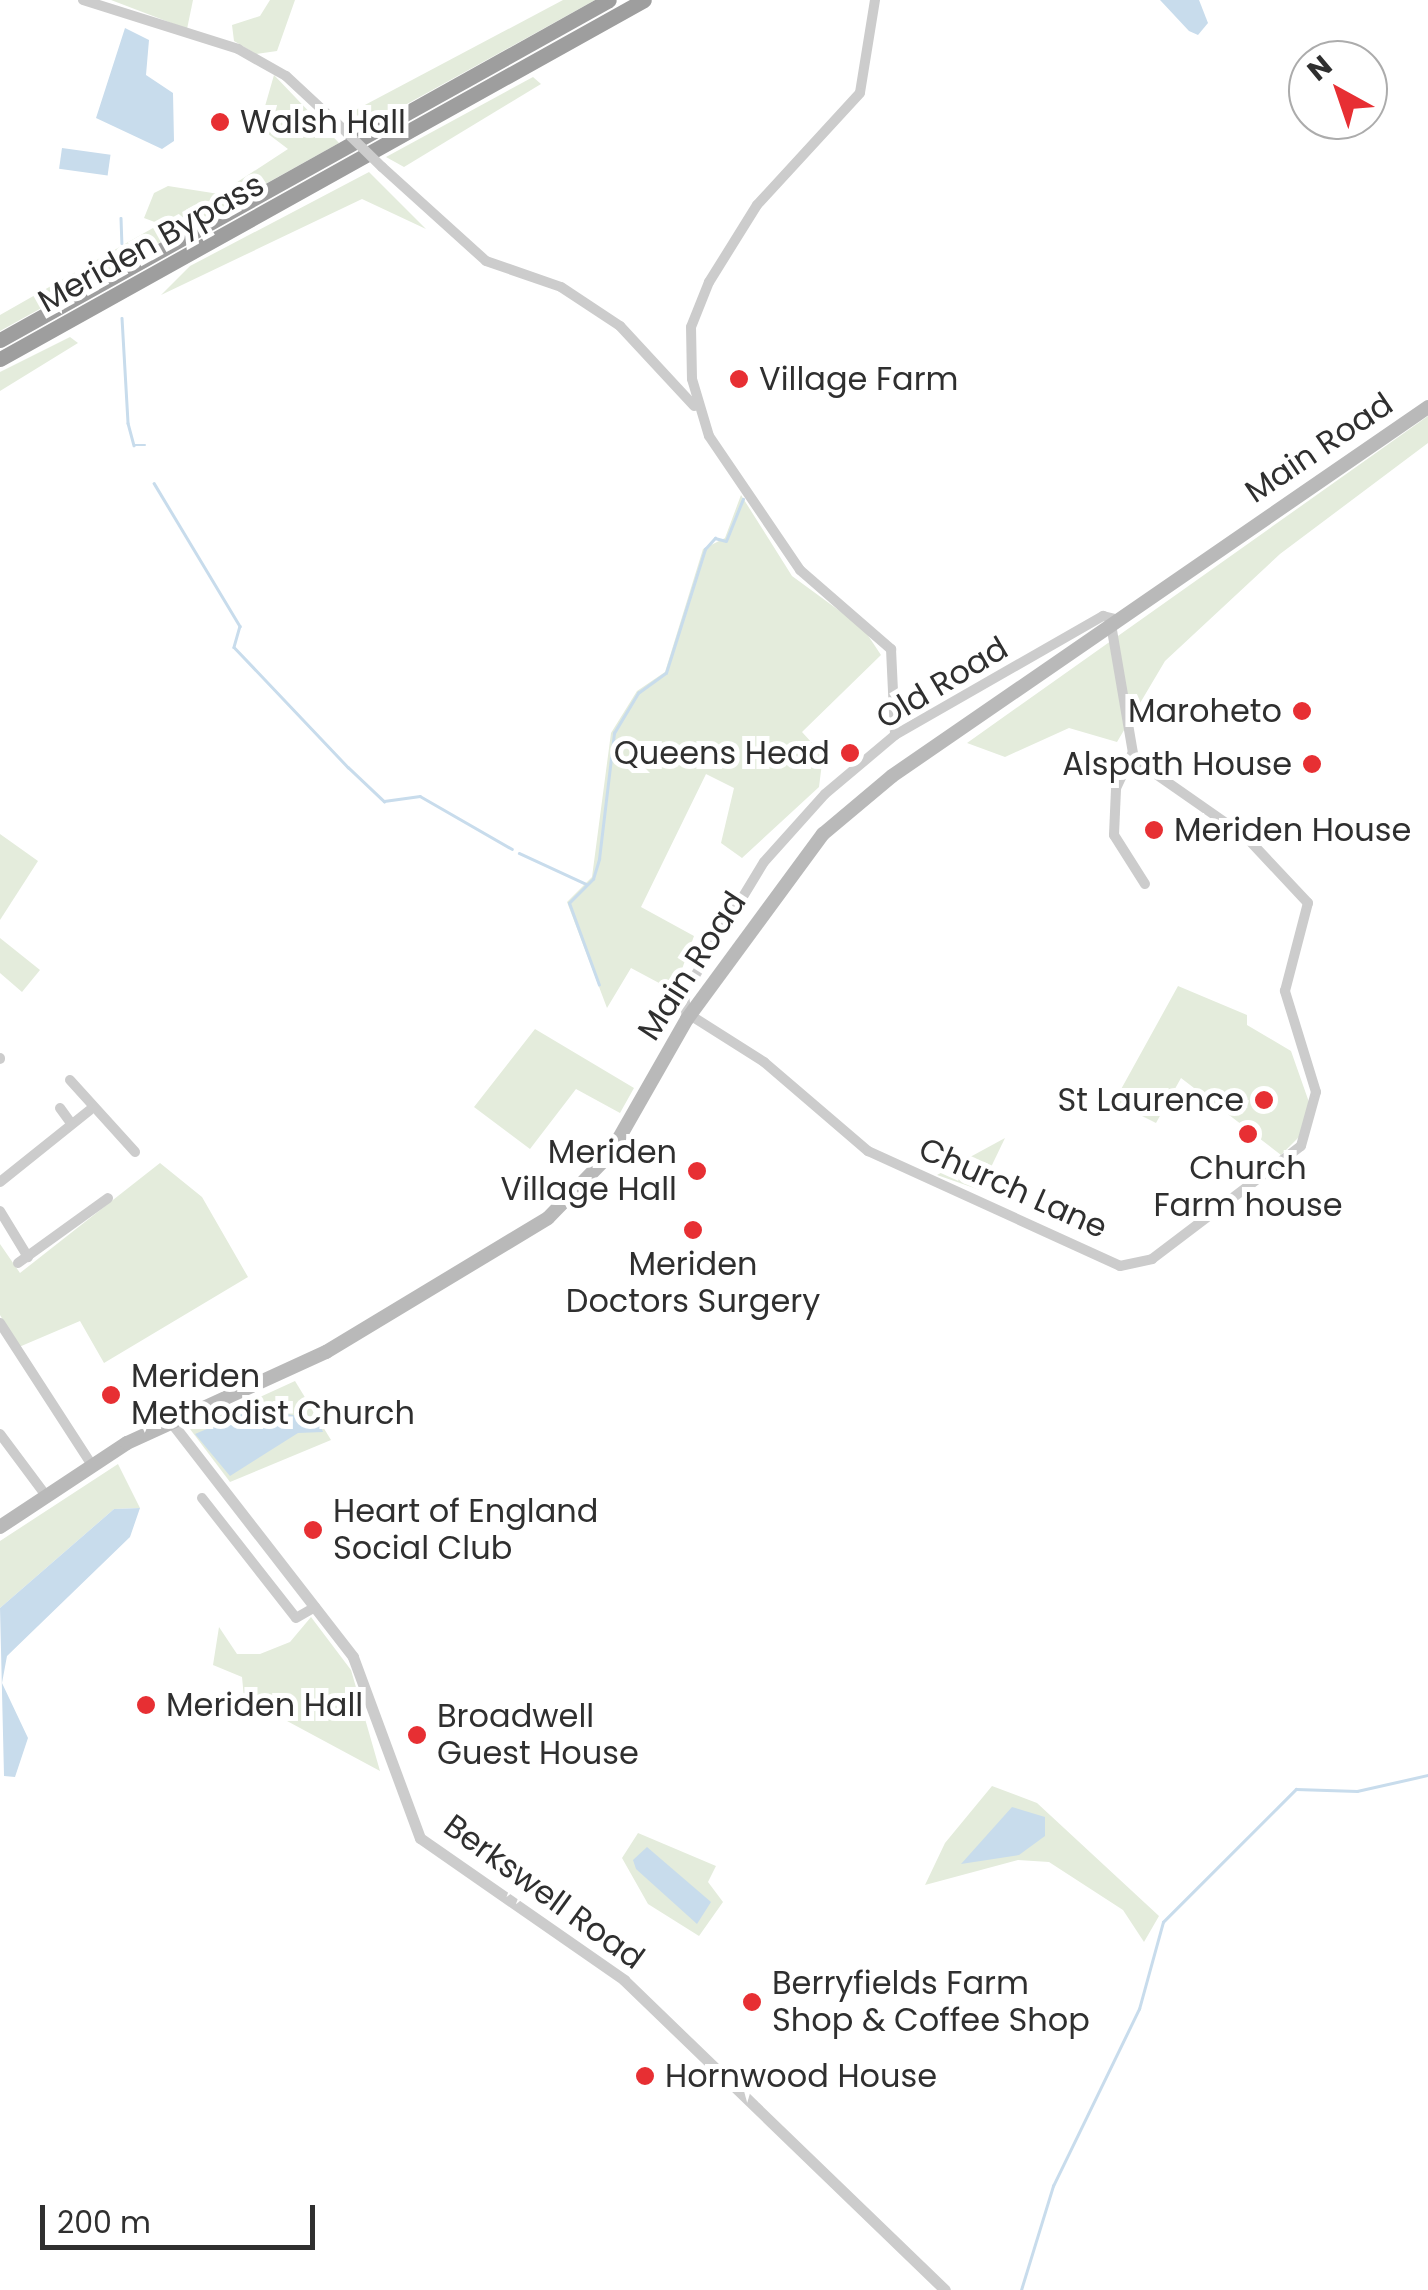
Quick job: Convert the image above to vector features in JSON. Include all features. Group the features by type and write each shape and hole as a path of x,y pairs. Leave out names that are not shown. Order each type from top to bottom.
{"highway":[{"name":"Meriden Bypass","path":"0,340 609,0"},
{"name":"Meriden Bypass","path":"0,359 644,0"}],"main road":[{"name":"Main Road","path":"0,1528 92,1466 171,1422 326,1352 548,1218 610,1154 688,1017 823,834 1115,623 1428,407"}],"street":[{"path":"83,0 238,49 286,76 454,239 593,306 677,381 800,570 891,649 896,734"},
{"path":"697,411 691,327 708,282 757,205 849,114 875,0"},
{"path":"677,381 692,379"},
{"name":"Old Road","path":"688,1017 684,994 764,862 896,734 1103,616 1115,623"},
{"path":"1115,623 1132,754 1116,789 1114,835 1145,884"},
{"name":"Church Lane","path":"688,1017 764,1062 868,1151 1120,1266 1152,1259 1301,1146 1316,1092 1285,991 1308,903 1246,837 1157,784 1132,754"},
{"path":"70,1080 90,1110 135,1152"},
{"path":"60,1108 71,1123"},
{"path":"0,1182 90,1110"},
{"path":"0,1211 23,1260 108,1198"},
{"path":"0,1323 92,1466"},
{"name":"Berkswell Road","path":"171,1422 316,1607 360,1672 420,1838 624,1980 945,2290"},
{"path":"0,1434 47,1497"},
{"path":"202,1498 296,1618 316,1607"}],"green space":[{"path":"111,0 193,0 187,29"},
{"path":"270,0 295,0 277,51 256,54 234,41 232,25 260,16"},
{"path":"563,0 595,0 360,130 346,115"},
{"path":"274,75 339,143 0,331 0,315 160,224 144,218 154,193 168,186 219,194 288,149 259,127"},
{"path":"533,77 541,84 404,167 386,157"},
{"path":"369,172 426,229 362,199 161,295 190,266"},
{"path":"70,337 78,343 0,391 0,372"},
{"path":"1428,416 1428,443 1280,554 1165,661 1117,742 1069,728 1005,757 967,743"},
{"path":"741,495 792,576 863,628 881,655 802,732 823,755 819,787 742,858 721,843 734,788 706,774 641,907 694,936 674,991 631,968 607,1008 567,902 592,877 611,733 637,691 665,672 703,549 725,538"},
{"path":"0,834 38,861 0,920"},
{"path":"0,938 40,970 22,992 0,973"},
{"path":"1178,986 1247,1015 1247,1025 1291,1051 1310,1105 1300,1136 1281,1155 1181,1078 1156,1123 1114,1102"},
{"path":"535,1029 634,1088 620,1113 576,1089 530,1149 474,1107"},
{"path":"1005,1138 980,1190 937,1175"},
{"path":"160,1163 202,1197 248,1277 104,1363 80,1321 19,1347 0,1315 0,1244 20,1273"},
{"path":"295,1381 331,1440 230,1482 190,1429"},
{"path":"118,1464 140,1508 114,1509 0,1608 0,1541"},
{"path":"311,1617 351,1670 380,1771 244,1698 242,1677 213,1665 219,1627 237,1654 260,1654 290,1642"},
{"path":"992,1786 1037,1803 1159,1916 1144,1942 1123,1910 1049,1862 1018,1860 925,1885 945,1843"},
{"path":"638,1833 716,1866 708,1882 723,1902 699,1936 648,1904 622,1858"}],"water":[{"path":"1160,0 1199,0 1208,23 1198,35 1189,31"},
{"path":"125,28 149,40 146,75 173,93 174,141 162,149 96,118"},
{"path":"62,148 111,155 108,176 59,169"},
{"path":"256,1408 318,1420 323,1432 298,1433 230,1476 195,1434"},
{"path":"140,1508 130,1537 7,1656 2,1683 28,1738 15,1777 4,1776 0,1608 114,1509"},
{"path":"1012,1807 1045,1817 1045,1836 1019,1855 961,1864"},
{"path":"647,1847 711,1902 697,1924 636,1869 633,1860"}],"waterway":[{"path":"121,218 122,243"},
{"path":"122,318 128,423 134,445 145,445"},
{"path":"154,483 240,626 234,647 348,767 384,801 420,796 512,849"},
{"path":"599,985 569,903 593,879 599,859 614,733 638,693 666,673 705,549 715,538 726,541 743,499"},
{"path":"519,853 586,884"},
{"path":"1021,2290 1053,2186 1139,2009 1163,1922 1296,1789 1357,1791 1428,1775"}],"place":[{"name":"Walsh Hall","path":"220,122"},
{"name":"Village Farm","path":"739,379"},
{"name":"Maroheto","path":"1302,711"},
{"name":"Queens Head","path":"850,753"},
{"name":"Alspath House","path":"1312,764"},
{"name":"Meriden House","path":"1154,830"},
{"name":"St Laurence","path":"1264,1100"},
{"name":"Church Farm house","path":"1248,1134"},
{"name":"Meriden Village Hall","path":"697,1171"},
{"name":"Meriden Doctors Surgery","path":"693,1230"},
{"name":"Meriden Methodist Church","path":"111,1395"},
{"name":"Heart of England Social Club","path":"313,1530"},
{"name":"Meriden Hall","path":"146,1705"},
{"name":"Broadwell Guest House","path":"417,1735"},
{"name":"Berryfields Farm Shop & Coffee Shop","path":"752,2002"},
{"name":"Hornwood House","path":"645,2076"}]}
